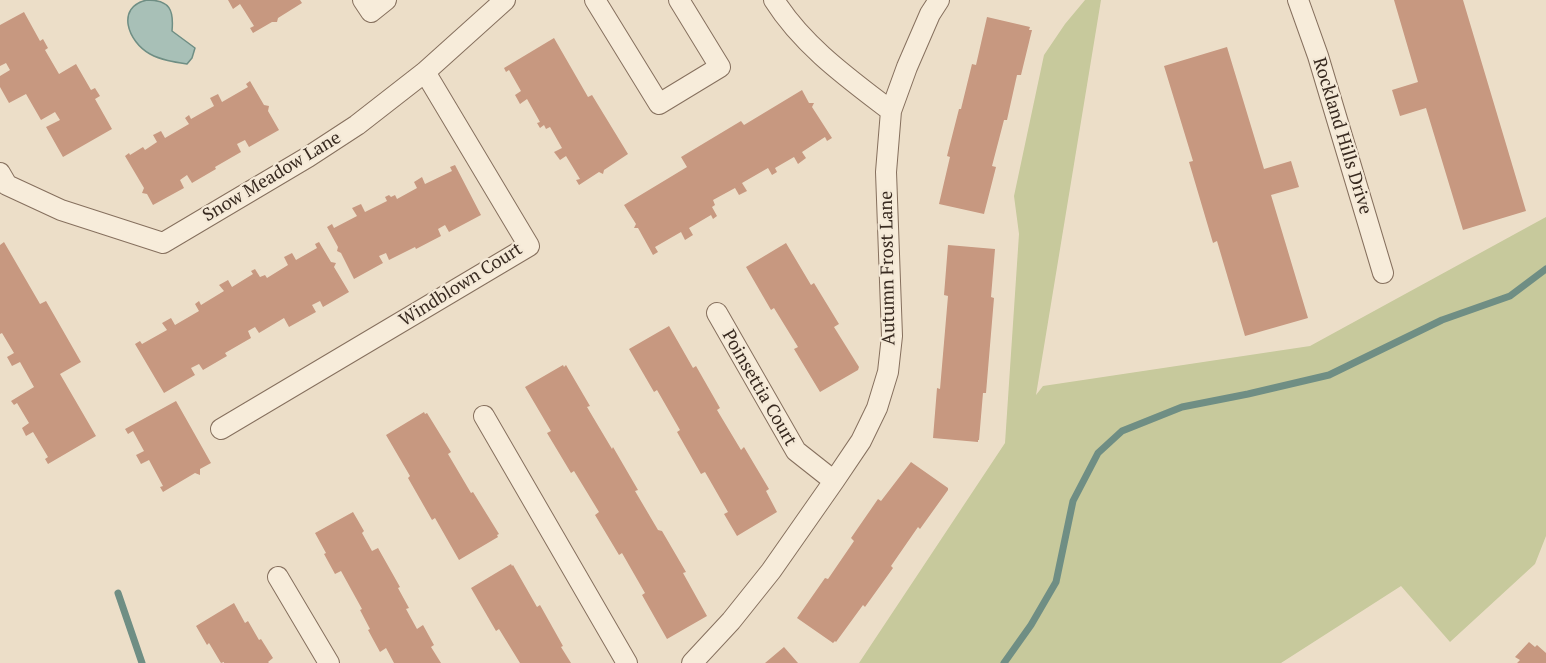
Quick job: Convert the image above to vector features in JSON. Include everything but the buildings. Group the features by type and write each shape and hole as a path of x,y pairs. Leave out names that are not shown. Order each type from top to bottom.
{"street":[{"path":"363,0 371,12 386,0"},
{"name":"Snow Meadow Lane","path":"2,182 61,210 164,243 328,145 357,125 424,72 505,0"},
{"path":"598,1 659,104 720,67 679,0"},
{"path":"774,0 806,41 833,66 891,111"},
{"name":"Autumn Frost Lane","path":"692,663 731,621 764,579 861,441 877,408 888,372 892,336 886,172 891,111 907,67 930,14 939,0"},
{"name":"Rockland Hills Drive","path":"1298,0 1318,56 1383,273"},
{"name":"Windblown Court","path":"221,429 529,246 424,72"},
{"name":"Poinsettia Court","path":"717,313 796,451 834,481"},
{"path":"484,416 627,663"},
{"path":"278,577 329,663"}],"green space":[{"path":"1085,0 1101,0 1036,395 1043,386 1310,346 1546,217 1546,536 1535,564 1450,642 1401,586 1281,663 859,663 1005,443 1019,234 1014,196 1044,55"}],"shaded area":[{"path":"147,0 166,4 171,12 172,31 195,48 187,64 150,54 142,49 131,33 128,17 131,10 137,4"}],"waterway":[{"path":"1004,663 1031,625 1056,582 1073,501 1098,453 1122,431 1182,407 1329,375 1442,320 1510,296 1546,269"},
{"path":"118,593 142,663"}]}
